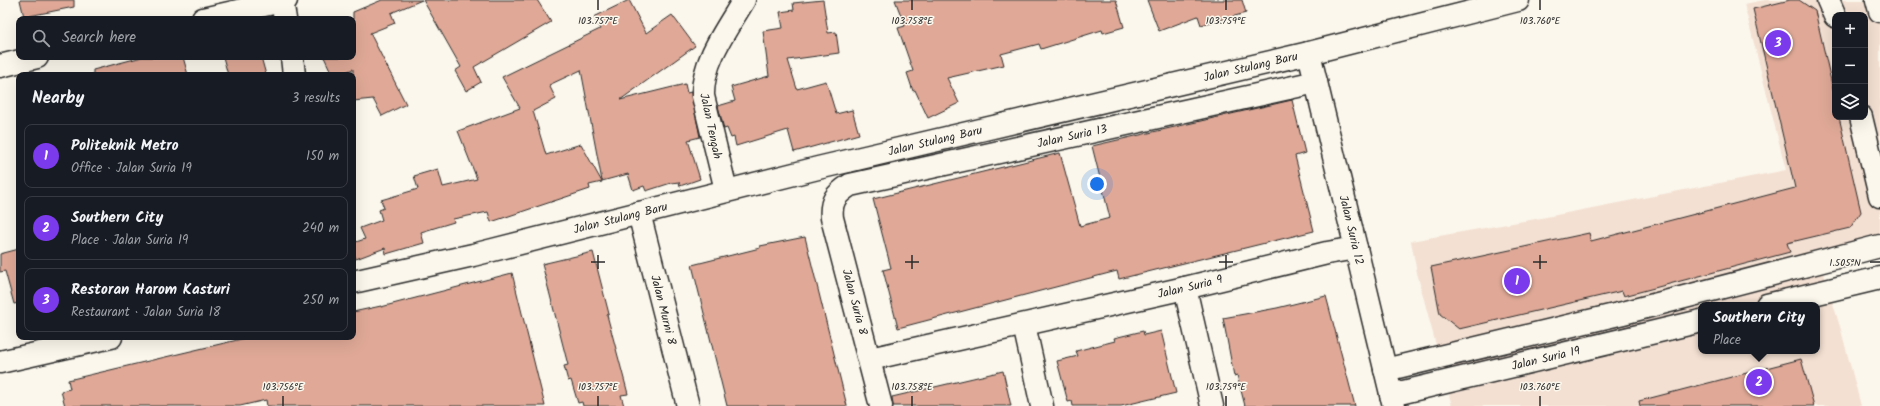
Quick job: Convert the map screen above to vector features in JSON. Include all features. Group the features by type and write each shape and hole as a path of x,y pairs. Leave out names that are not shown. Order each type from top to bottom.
{"street":[{"name":"Jalan Tengah","path":"726,190 703,96 703,82 715,51 744,0"},
{"name":"Jalan Stulang Baru","path":"356,281 473,255 639,214 726,190 1310,53 1518,0"},
{"path":"1828,0 1833,12"},
{"path":"1877,0 1880,11"},
{"path":"223,16 284,7"},
{"name":"Jalan Suria 12","path":"1310,53 1392,400"},
{"path":"0,66 25,60"},
{"path":"292,60 294,72"},
{"name":"Jalan Suria 13","path":"833,199 840,191 850,185 1316,82"},
{"path":"1862,120 1874,145 1880,196"},
{"name":"Jalan Suria 8","path":"833,199 831,208 832,218 870,359 880,406"},
{"name":"Jalan Murni 8","path":"639,214 688,406"},
{"path":"1385,370 1623,313 1880,246"},
{"name":"Jalan Suria 9","path":"870,359 1185,288 1327,253 1356,248"},
{"path":"1780,302 1880,278"},
{"path":"1185,288 1212,406"},
{"name":"Jalan Suria 19","path":"1392,400 1698,322"},
{"path":"1024,325 1042,406"},
{"path":"0,362 98,340"}],"shaded area":[{"path":"1765,0 1880,0 1880,238 1818,254 1841,330 1861,406 1452,406 1417,273 1411,241 1541,218 1786,170 1744,4"}],"building":[{"path":"20,0 74,0 74,7 24,16"},
{"path":"382,0 422,0 391,13 395,23 370,33 406,104 382,116 373,99 356,101 356,72 353,72 353,69 345,72 331,72 325,60 356,60 356,16 353,16 353,12"},
{"path":"423,0 537,0 551,22 474,67 481,82 466,91 455,71 461,67"},
{"path":"629,0 646,33 672,15 695,46 620,100 685,84 687,93 691,92 700,137 688,140 700,179 680,186 679,182 671,183 646,191 644,186 633,190 628,174 602,181 581,70 549,85 556,99 533,111 546,155 581,144 602,182 589,185 590,189 491,222 488,212 453,219 454,222 421,232 424,243 386,254 385,248 356,259 356,242 365,239 360,228 382,220 379,210 384,208 381,200 418,189 414,176 438,169 443,187 477,179 458,131 520,108 502,77 600,29 594,17"},
{"path":"823,0 828,33 836,32 839,53 788,60 797,89 826,81 836,114 852,110 859,134 794,152 788,130 736,146 734,137 731,138 727,128 724,129 718,106 735,101 731,87 769,76 763,31 783,28 780,12 794,10 793,3"},
{"path":"895,0 1116,0 1124,27 1103,33 1102,30 1041,49 1039,44 1001,54 1004,65 947,78 959,103 928,118 915,90 913,91 907,73 913,71 898,28 905,26"},
{"path":"1147,0 1242,0 1246,13 1201,25 1198,16 1159,31"},
{"path":"1790,0 1799,0 1815,11 1832,85 1832,120 1840,120 1861,212 1850,228 1787,243 1790,252 1624,296 1622,291 1459,329 1440,314 1431,267 1589,233 1591,241 1795,188 1753,9"},
{"path":"131,60 184,60 187,72 93,72 93,70"},
{"path":"224,60 262,60 265,72 227,72"},
{"path":"1292,100 1305,153 1295,156 1314,231 1119,279 1117,271 898,328 883,270 891,268 873,199 1060,153 1080,226 1110,218 1092,146"},
{"path":"805,237 847,406 727,406 692,265 760,248 760,246"},
{"path":"16,250 16,304 14,304 5,271 0,272 0,254"},
{"path":"593,252 609,314 607,315 628,394 621,395 624,406 583,406 582,402 578,403 571,380 568,381 564,366 568,365 542,264"},
{"path":"512,273 545,406 267,406 266,400 240,406 65,406 61,391 70,389 68,380 237,340 356,340 356,311 381,307"},
{"path":"1326,296 1355,406 1245,406 1237,375 1234,376 1223,318 1277,308"},
{"path":"1143,331 1144,335 1161,331 1176,393 1121,406 1073,406 1072,401 1068,402 1057,361 1078,356 1076,351 1115,341 1114,338"},
{"path":"1801,359 1814,406 1640,406 1639,401"},
{"path":"1003,371 1011,406 893,406 892,397"}],"place":[{"name":"Restoran Harom Kasturi","path":"1778,43"},
{"name":"Politeknik Metro","path":"1517,281"},
{"name":"Southern City","path":"1759,382"}]}
